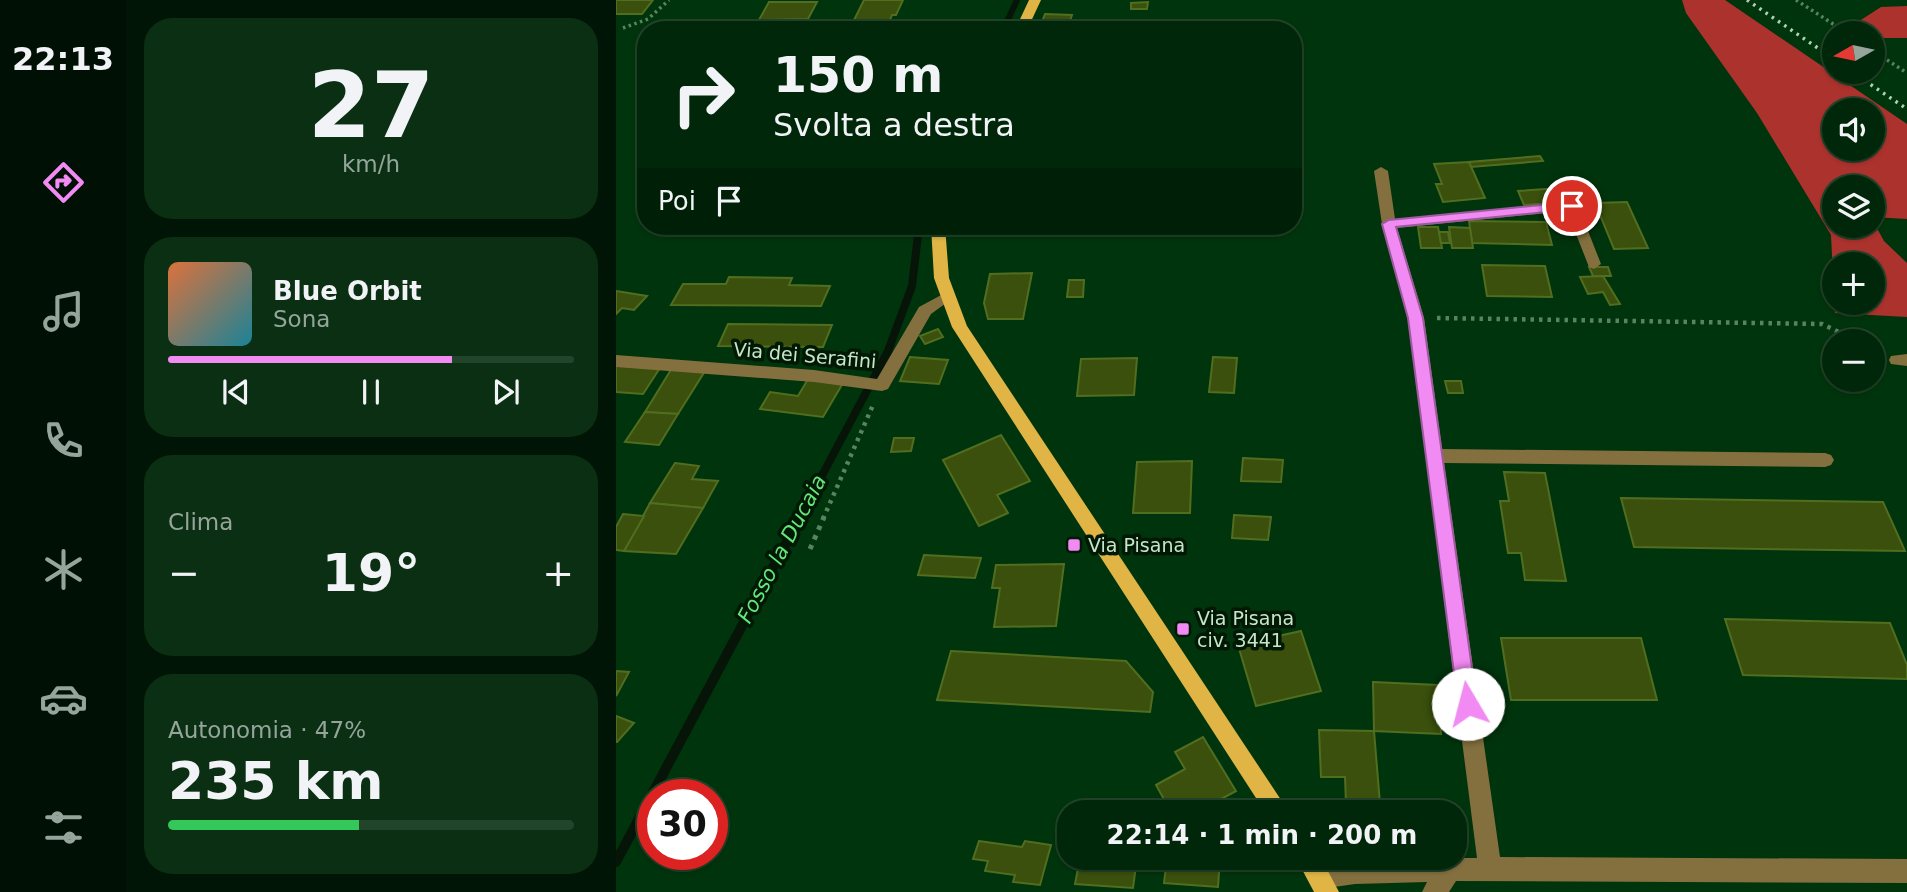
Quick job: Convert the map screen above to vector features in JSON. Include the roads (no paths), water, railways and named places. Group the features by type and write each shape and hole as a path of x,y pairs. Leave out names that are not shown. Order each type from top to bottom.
{"main road":[{"path":"1025,21 1035,0"},
{"path":"938,235 945,299 967,338 1270,800"}],"street":[{"path":"1381,171 1389,224 1416,318 1490,870"},
{"path":"1389,224 1572,206 1594,264"},
{"name":"Via dei Serafini","path":"616,361 882,385 912,329 925,311 945,299"},
{"path":"1434,456 1825,460"},
{"path":"1318,875 1490,870 1907,871"},
{"path":"1434,892 1449,872"}],"waterway":[{"name":"Fosso la Ducaia","path":"1007,21 1017,0"},
{"name":"Fosso la Ducaia","path":"799,519 888,351 912,286 918,235"},
{"name":"Fosso la Ducaia","path":"616,862 800,517"}],"railway":[{"path":"1747,0 1822,51"},
{"path":"1870,84 1907,109"}],"place":[{"name":"Via Pisana","path":"1074,545"},
{"name":"Via Pisana civ. 3441","path":"1183,629"}]}
